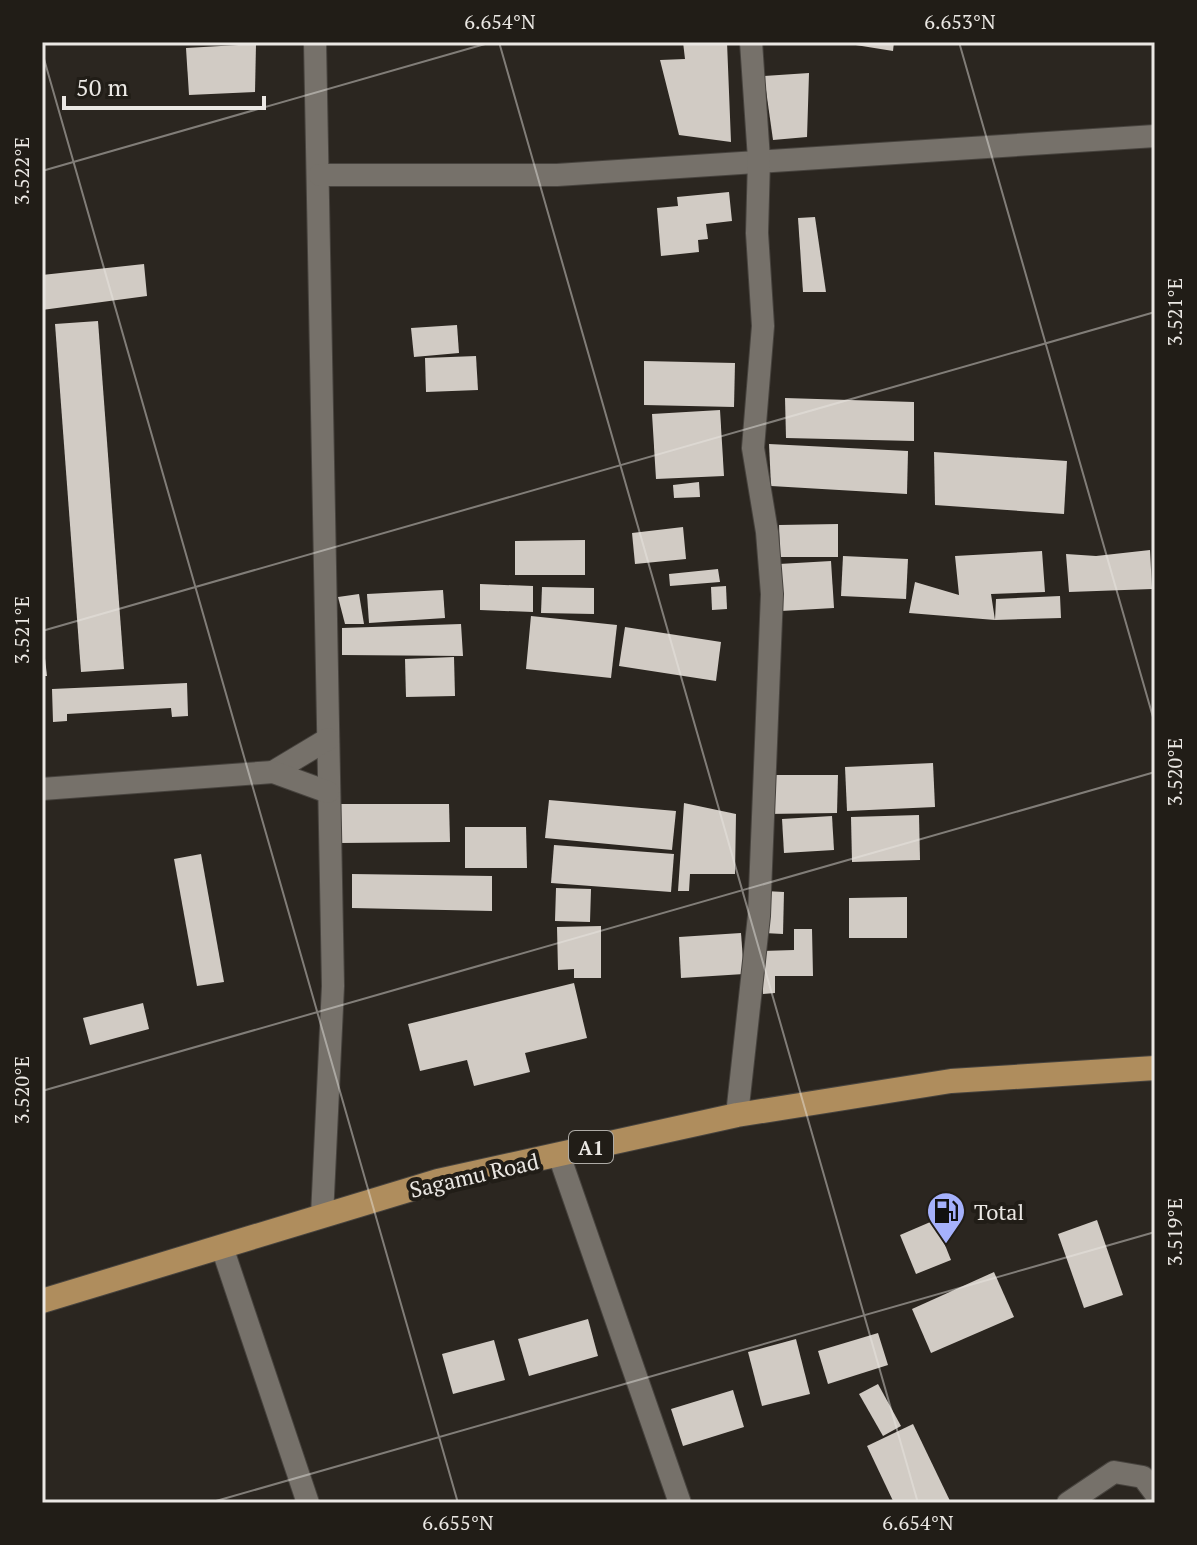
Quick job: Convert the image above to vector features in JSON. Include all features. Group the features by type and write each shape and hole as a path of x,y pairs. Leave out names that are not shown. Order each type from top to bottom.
{"highway":[{"name":"Sagamu Road","path":"42,1301 438,1181 737,1115 951,1081 1155,1068"}],"street":[{"path":"315,42 320,175 333,986 322,1216"},
{"path":"737,1115 759,916 772,594 767,532 753,448 763,326 757,233 759,159 751,42"},
{"path":"320,175 557,175 759,159 1155,136"},
{"path":"273,772 328,739"},
{"path":"42,789 273,772 328,792"},
{"path":"559,1155 680,1503"},
{"path":"222,1247 308,1503"},
{"path":"1068,1503 1114,1472 1143,1477 1155,1493"}],"building":[{"path":"683,42 727,42 731,142 679,135 660,60 685,59"},
{"path":"837,42 894,42 893,51"},
{"path":"256,44 255,92 189,95 186,48"},
{"path":"809,73 807,137 773,140 764,76"},
{"path":"729,192 732,221 706,224 708,239 698,240 699,252 661,256 657,208 678,206 677,197"},
{"path":"815,217 826,292 803,292 798,218"},
{"path":"144,264 147,296 42,310 42,275"},
{"path":"98,321 124,669 81,672 55,324"},
{"path":"457,325 459,353 414,357 411,328"},
{"path":"476,356 478,390 426,392 425,358"},
{"path":"644,361 735,363 734,407 644,405"},
{"path":"785,398 914,402 914,441 786,438"},
{"path":"720,410 724,476 656,479 652,414"},
{"path":"769,444 908,451 907,494 771,486"},
{"path":"934,452 1067,461 1064,514 935,505"},
{"path":"699,482 700,497 674,498 673,485"},
{"path":"838,524 838,557 780,557 779,525"},
{"path":"683,527 686,559 635,564 632,533"},
{"path":"585,540 585,575 515,575 515,541"},
{"path":"1150,550 1152,589 1069,592 1066,554 1096,556"},
{"path":"1042,551 1045,592 991,594 995,620 909,613 915,582 959,595 955,556"},
{"path":"843,556 908,559 906,599 841,596"},
{"path":"831,561 834,608 781,611 779,564"},
{"path":"718,569 720,582 670,586 669,574"},
{"path":"480,584 533,586 533,612 480,610"},
{"path":"726,586 727,609 712,610 711,587"},
{"path":"542,587 594,588 594,614 541,613"},
{"path":"443,590 445,618 369,623 367,594"},
{"path":"359,594 364,624 345,624 338,597"},
{"path":"1060,596 1061,618 995,620 996,599"},
{"path":"531,616 617,625 611,678 526,669"},
{"path":"461,624 463,656 342,655 342,628"},
{"path":"625,627 721,642 716,681 619,666"},
{"path":"42,632 47,676 42,676"},
{"path":"454,657 455,696 406,697 405,659"},
{"path":"187,683 188,716 172,717 171,708 67,714 67,721 53,722 52,689"},
{"path":"933,763 935,807 847,811 845,767"},
{"path":"767,775 838,775 837,813 766,814"},
{"path":"549,800 676,811 672,850 545,838"},
{"path":"684,803 736,814 735,874 690,874 689,891 678,891"},
{"path":"340,804 449,804 450,842 340,843"},
{"path":"919,815 920,860 852,862 851,817"},
{"path":"832,816 834,850 784,853 782,819"},
{"path":"465,827 526,827 527,868 465,868"},
{"path":"554,845 674,854 671,892 551,883"},
{"path":"201,854 224,982 197,986 174,859"},
{"path":"352,874 492,876 492,911 352,908"},
{"path":"556,888 591,889 590,922 555,921"},
{"path":"765,891 784,892 783,934 764,933"},
{"path":"907,897 907,938 849,938 849,898"},
{"path":"601,926 601,978 574,978 574,969 558,970 557,927"},
{"path":"794,929 812,929 813,976 775,976 775,993 763,994 762,951 794,950"},
{"path":"741,933 744,974 681,978 679,937"},
{"path":"574,983 587,1038 525,1053 530,1072 474,1086 467,1060 420,1071 408,1024"},
{"path":"143,1003 149,1029 90,1045 83,1018"},
{"path":"935,1220 951,1260 916,1274 900,1235"},
{"path":"1097,1220 1123,1295 1084,1308 1058,1234"},
{"path":"994,1272 1014,1317 931,1353 912,1309"},
{"path":"588,1319 598,1356 529,1376 518,1339"},
{"path":"878,1333 888,1365 828,1384 818,1351"},
{"path":"796,1339 810,1394 762,1406 748,1352"},
{"path":"494,1340 505,1380 453,1394 442,1354"},
{"path":"878,1384 901,1426 883,1436 859,1394"},
{"path":"733,1390 744,1427 683,1446 671,1409"},
{"path":"913,1424 951,1503 894,1503 867,1446"}],"place":[{"name":"Total","path":"946,1245"}]}
